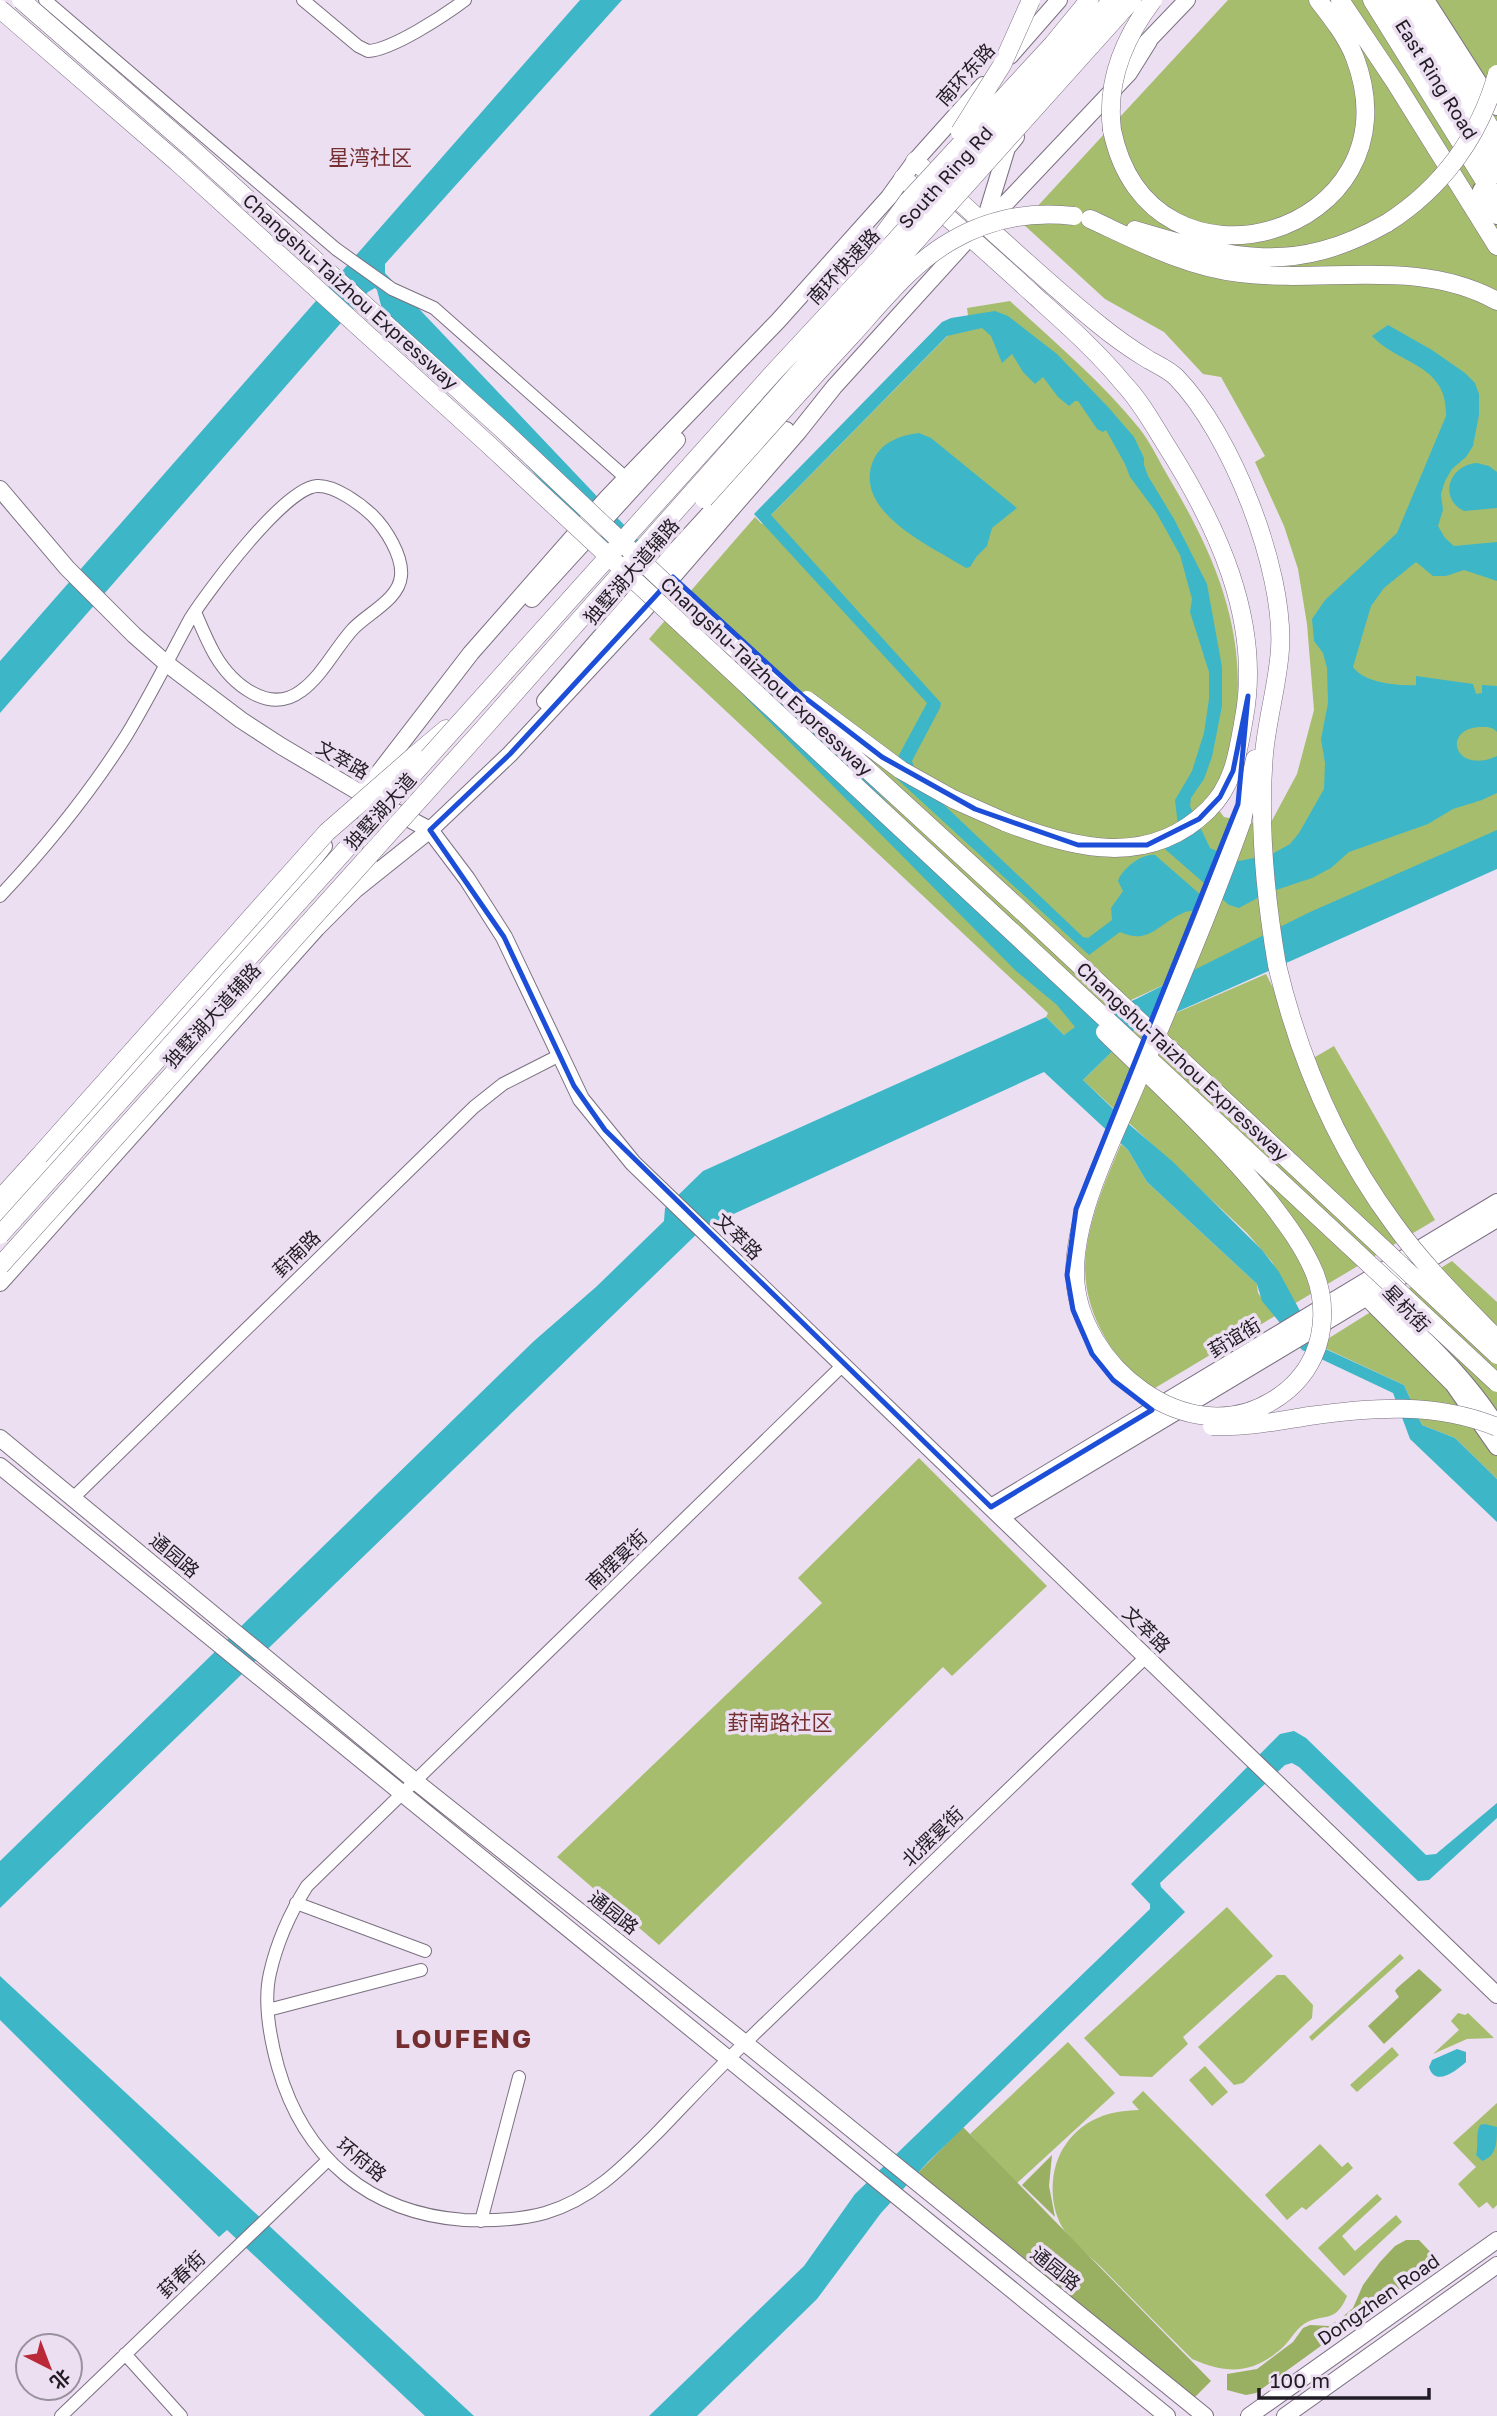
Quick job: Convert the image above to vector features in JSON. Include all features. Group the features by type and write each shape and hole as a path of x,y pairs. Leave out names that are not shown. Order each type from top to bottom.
{"highway":[{"name":"Changshu-Taizhou Expressway","path":"21,0 199,155 503,430 1497,1355"},
{"path":"820,321 977,108 1002,65 1031,0"},
{"path":"908,201 1089,0"},
{"name":"南环快速路","path":"774,372 1111,0"},
{"name":"South Ring Rd","path":"789,383 1132,0"},
{"path":"1153,0 1131,34 1115,73 1110,109 1117,150 1137,188 1168,216 1197,230 1238,236 1280,229 1317,208 1345,176 1358,147 1364,106 1358,67 1342,33 1318,0"},
{"path":"1340,0 1395,82 1497,246"},
{"path":"1372,0 1497,201"},
{"path":"1389,0 1497,174"},
{"path":"1413,0 1497,139"},
{"name":"Changshu-Taizhou Expressway","path":"0,9 177,162 377,343 1012,933 1102,1013 1497,1383"},
{"path":"375,848 476,752 920,263 962,234 998,221 1048,214 1090,219 1202,250 1246,257 1305,254 1348,242 1400,215 1444,175 1478,126 1497,74"},
{"path":"915,161 1110,334 1175,375 1199,406 1225,450 1258,520 1272,570 1279,611 1280,649 1264,754 1264,881 1277,965 1297,1040 1325,1107 1365,1181 1394,1225 1497,1339"},
{"path":"903,178 1064,322 1126,385 1185,474 1223,552 1231,573 1243,625 1248,696 1245,771 1237,821 1076,1209 1067,1275 1069,1296 1081,1334 1092,1354 1122,1388 1154,1412 1184,1422 1223,1427 1248,1426 1343,1411 1406,1408 1450,1413 1497,1427"},
{"path":"1090,219 1155,250 1213,268 1283,276 1430,277 1460,284 1497,301"},
{"name":"独墅湖大道","path":"0,1235 774,372"},
{"name":"独墅湖大道","path":"0,1266 661,530 789,383"},
{"path":"503,430 600,508 804,697 881,757 953,799 1038,835 1078,845 1123,848 1147,845 1180,832 1199,819 1220,797 1233,771 1248,696"},
{"path":"1012,933 1111,1038 1121,1048 1141,1067 1150,1076 1180,1105 1236,1163 1273,1206 1303,1250 1315,1274 1321,1296 1319,1340 1306,1371 1285,1392 1267,1404 1245,1413 1213,1415 1174,1408 1141,1391 1115,1367 1095,1341 1080,1306 1075,1273 1082,1224 1089,1198 1141,1073 1146,1060 1194,949 1237,821 1272,694"},
{"path":"0,1217 5,1194 39,1164 327,832 481,700"}],"main road":[{"name":"南环东路","path":"903,178 915,161 1059,0"},
{"path":"984,223 1007,148 1141,0"},
{"path":"970,237 1005,204 1129,73 1149,41 1187,0"},
{"name":"East Ring Road","path":"1364,0 1497,216"},
{"name":"East Ring Road","path":"1400,0 1497,157"},
{"path":"1426,0 1483,89 1496,100 1497,107"},
{"name":"独墅湖大道辅路","path":"0,1217 39,1164 300,878 471,653 581,538 889,197 903,178"},
{"name":"独墅湖大道辅路","path":"0,1283 317,928 355,890 430,830 471,792 503,751 681,555 799,431 834,387 970,237"},
{"name":"独墅湖大道辅路","path":"612,503 626,478 778,321"},
{"name":"文萃路","path":"0,489 104,606 167,664 241,720 362,794 430,830 467,879 504,937 530,987 574,1086 590,1111 633,1163 1497,1995"},
{"path":"355,890 368,868 372,845 362,794"},
{"path":"0,1244 33,1207 39,1164"},
{"name":"葑谊街","path":"1369,1291 1497,1202"},
{"name":"葑谊街","path":"996,1512 1284,1339 1497,1219"},
{"name":"星杭街","path":"1369,1291 1461,1376 1480,1399 1497,1427"},
{"name":"星杭街","path":"1369,1291 1452,1384 1497,1447"},
{"name":"通园路","path":"0,1438 415,1782 745,2043 1205,2416"},
{"path":"0,1466 1167,2416"},
{"name":"Dongzhen Road","path":"1249,2416 1497,2240"},
{"path":"1285,2416 1497,2265"}],"street":[{"path":"45,0 336,249 392,289 434,308 626,478"},
{"path":"303,0 358,47 368,51 385,47 466,0"},
{"path":"0,896 62,824 109,761 195,612 222,573 259,531 295,497 311,487 321,486 336,492 372,515 391,543 401,568 400,583 390,597 354,627 307,686 286,699 265,700 238,681 215,655 195,612"},
{"name":"葑南路","path":"73,1498 474,1107 498,1088 560,1055"},
{"name":"南摆宴街","path":"415,1782 843,1365"},
{"name":"北摆宴街","path":"745,2043 1146,1657"},
{"name":"环府路","path":"415,1782 307,1886 287,1921 269,1976 268,2010 273,2047 285,2090 304,2129 328,2160 349,2179 390,2204 445,2218 481,2221 544,2213 581,2198 614,2176 745,2043"},
{"path":"296,1903 425,1951"},
{"path":"268,2010 421,1970"},
{"path":"481,2221 519,2077"},
{"name":"葑春街","path":"61,2416 328,2160"},
{"path":"125,2354 181,2416"}],"highlighted area":[{"path":"673,577 804,697 882,757 975,809 1078,845 1147,845 1199,819 1220,797 1233,771 1248,696 1238,804 1076,1209 1067,1275 1073,1310 1092,1354 1113,1380 1152,1410 991,1507 605,1130 574,1086 504,937 430,830 510,754"}],"green space":[{"path":"1228,0 1497,0 1497,831 1092,1018 1064,1035 1046,1017 1048,1013 649,639 755,517 762,524 968,315 967,308 1010,301 1093,378 1139,428 1199,532 1222,588 1230,616 1238,676 1232,755 1224,775 1208,796 1224,817 1269,826 1297,774 1314,710 1307,624 1298,569 1284,526 1255,462 1265,456 1221,377 1203,374 1164,332 1105,299 1022,223"},
{"path":"1266,974 1310,1060 1334,1046 1435,1220 1294,1304 1272,1262 1247,1233 1083,1080 1132,1032"},
{"path":"1121,1144 1128,1150 1147,1182 1257,1284 1258,1293 1275,1316 1155,1388 1124,1364 1101,1330 1093,1311 1085,1272 1091,1224"},
{"path":"1452,1261 1497,1302 1497,1479 1455,1438 1422,1425 1404,1385 1318,1345"},
{"path":"919,1458 1047,1586 952,1676 943,1667 659,1945 557,1857 822,1603 798,1578"},
{"path":"1227,1907 1273,1956 1183,2037 1188,2044 1152,2077 1120,2076 1084,2038"},
{"path":"1400,1954 1404,1958 1312,2041 1309,2037"},
{"path":"1419,1969 1442,1990 1384,2044 1368,2026 1399,1997 1395,1991 1397,1988"},
{"path":"1277,1975 1285,1975 1313,2005 1312,2018 1243,2083 1234,2085 1198,2047"},
{"path":"1458,2013 1468,2013 1494,2038 1467,2039 1433,2054 1459,2030 1451,2021"},
{"path":"1068,2042 1115,2093 1016,2184 970,2134"},
{"path":"1392,2047 1399,2055 1357,2092 1350,2085"},
{"path":"1205,2066 1228,2092 1212,2106 1189,2080"},
{"path":"1143,2091 1347,2296 1338,2311 1304,2324 1282,2348 1260,2363 1228,2369 1192,2359 1072,2240 1059,2220 1055,2210 1053,2187 1060,2153 1073,2135 1090,2122 1108,2114 1139,2110 1132,2102"},
{"path":"1497,2103 1497,2205 1493,2209 1487,2202 1479,2208 1458,2184 1476,2167 1453,2143"},
{"path":"963,2127 1211,2381 1192,2400 916,2175"},
{"path":"1320,2144 1342,2167 1348,2162 1353,2168 1306,2210 1302,2207 1287,2220 1265,2195"},
{"path":"1052,2155 1049,2186 1055,2217 1022,2185"},
{"path":"1377,2194 1382,2199 1342,2236 1355,2251 1396,2215 1402,2222 1344,2276 1318,2248"},
{"path":"1406,2240 1419,2240 1435,2257 1434,2264 1256,2393 1246,2395 1227,2390 1227,2374 1257,2369 1293,2342 1303,2328 1310,2325 1329,2326 1340,2319 1353,2308 1363,2285 1380,2262 1395,2246"}],"water":[{"path":"580,0 622,0 385,264 385,273 1092,1018 1136,999 1310,912 1497,830 1497,869 1132,1032 1083,1080 1172,1161 1262,1250 1279,1272 1319,1346 1404,1385 1422,1425 1455,1438 1497,1479 1497,1522 1410,1439 1393,1393 1302,1350 1262,1301 1257,1284 1147,1182 1128,1150 1044,1072 703,1228 0,1908 0,1861 534,1341 596,1287 664,1221 665,1208 703,1171 1046,1017 1064,1035 1075,1027 1057,1005 1016,971 749,701 383,313 375,288 368,292 0,713 0,661"},
{"path":"995,311 1008,316 1057,354 1134,437 1144,458 1148,476 1174,519 1207,584 1222,667 1222,706 1212,757 1204,779 1191,798 1190,806 1210,848 1239,861 1272,854 1290,844 1324,789 1325,763 1321,739 1328,703 1327,668 1323,653 1314,641 1312,619 1325,600 1397,533 1446,416 1445,399 1431,375 1383,346 1372,336 1388,325 1465,373 1475,383 1479,394 1479,415 1473,446 1445,481 1441,494 1443,510 1438,526 1454,546 1497,542 1497,581 1464,570 1446,576 1433,576 1416,562 1384,588 1371,606 1353,667 1365,677 1391,684 1416,685 1416,676 1473,684 1476,694 1482,693 1482,685 1497,686 1497,732 1489,727 1469,729 1461,734 1457,741 1462,756 1470,760 1497,756 1497,793 1453,809 1428,824 1349,852 1331,868 1312,878 1267,893 1239,908 1229,905 1166,850 1164,846 1178,826 1175,800 1192,771 1204,733 1209,699 1209,672 1190,612 1192,599 1180,555 1156,512 1130,477 1106,430 1103,432 1097,429 1078,401 1069,406 1058,397 1043,377 1035,384 1023,372 1012,354 1002,363 991,336 982,328 947,336 771,515 941,703 912,761 919,781 1083,937 1088,938 1112,920 1111,908 1123,891 1118,881 1120,876 1133,863 1150,855 1155,855 1209,902 1203,910 1183,913 1145,935 1120,932 1089,955 896,778 892,768 927,703 754,514 942,322"},
{"path":"919,433 931,438 1017,508 992,528 987,546 970,567 966,568 915,538 883,511 873,495 870,478 877,453 893,440"},
{"path":"1477,463 1489,466 1497,472 1497,508 1464,511 1451,498 1450,483 1460,470"},
{"path":"1294,1731 1306,1738 1426,1855 1436,1854 1497,1803 1497,1818 1429,1880 1418,1881 1299,1767 1292,1763 1285,1765 1160,1883 1185,1912 928,2162 881,2213 817,2299 697,2416 649,2416 804,2266 855,2194 1150,1909 1150,1904 1131,1884 1280,1734"},
{"path":"0,1976 474,2416 425,2416 227,2230 219,2237 0,2020"},
{"path":"1457,2049 1466,2052 1466,2062 1441,2077 1432,2073 1429,2067 1432,2060"},
{"path":"1480,2125 1497,2127 1497,2138 1491,2156 1482,2161 1476,2155 1477,2136"}],"district":[{"name":"星湾社区","path":"370,157"},
{"name":"葑南路社区","path":"780,1722"},
{"name":"LOUFENG","path":"464,2038"}]}
